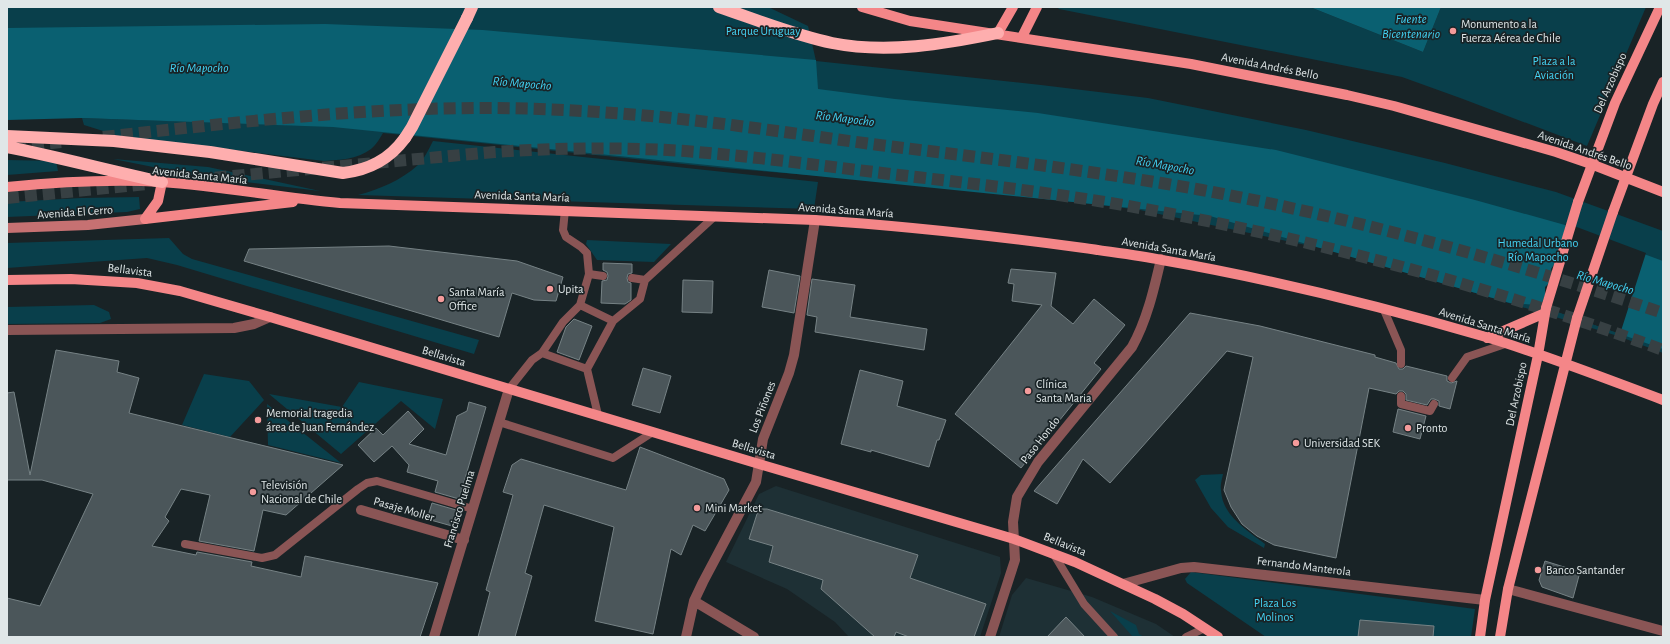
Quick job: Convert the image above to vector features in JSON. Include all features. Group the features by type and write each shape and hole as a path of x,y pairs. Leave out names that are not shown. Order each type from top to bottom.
{"highway":[{"path":"7,136 114,141 224,154 343,173 355,172 376,164 393,152 405,138 412,127 472,7"},
{"path":"719,7 814,39 834,44 863,47 882,48 959,41 998,33"},
{"path":"7,147 80,162 120,173 162,182"}],"main road":[{"name":"Avenida Andrés Bello","path":"862,7 910,21 998,33 1191,64 1347,95 1394,106 1490,133 1591,164 1663,192"},
{"path":"998,33 1013,7"},
{"path":"1022,37 1037,7"},
{"name":"Del Arzobispo","path":"1480,637 1485,600 1538,355 1545,310 1591,164 1623,85 1660,7"},
{"path":"1500,637 1508,589 1577,318 1613,212 1653,104 1663,82"},
{"name":"Avenida Santa María","path":"7,187 80,182 162,182 210,186 305,200 414,207 565,210 815,220 1004,237 1161,259 1228,272 1384,310 1487,338 1565,364 1663,400"},
{"path":"144,219 158,201 162,182"},
{"path":"144,219 226,211 305,200"},
{"name":"Bellavista","path":"7,280 71,279 137,283 180,291 270,317 1014,539 1053,553 1155,599 1218,637"},
{"path":"1487,338 1545,310"}],"street":[{"name":"Avenida El Cerro","path":"7,228 80,225 144,219"},
{"name":"Los Piñones","path":"686,637 694,601 756,482 765,431 789,372 794,355 815,220"},
{"name":"Paso Hondo","path":"990,637 1014,566 1016,553 1013,522 1017,497 1038,462 1132,347 1141,330 1155,286 1161,259"},
{"path":"7,330 234,328 254,324 270,317"},
{"name":"Francisco Puelma","path":"434,637 509,388"},
{"name":"Pasaje Moller","path":"361,510 464,540"},
{"name":"Fernando Manterola","path":"1123,584 1176,569 1194,567 1485,600"},
{"path":"1508,589 1663,631"},
{"path":"694,601 754,637"}],"lane":[{"path":"509,388 532,360 542,353 563,322 580,305 589,274 585,250 566,237 564,230 565,210"},
{"path":"598,415 587,369 614,321 640,299 645,280 715,216"},
{"path":"589,274 603,276"},
{"path":"632,278 645,280"},
{"path":"580,305 614,321"},
{"path":"1384,310 1401,350 1401,364"},
{"path":"1452,378 1467,357 1505,344"},
{"path":"542,353 587,369"},
{"path":"1401,396 1401,404 1430,410 1434,404"},
{"path":"499,422 613,458 653,432"},
{"path":"185,544 262,558 275,555 358,489 367,483 377,481 473,509"},
{"path":"1053,553 1084,604 1114,637"},
{"path":"1186,637 1204,628"}],"shaded area":[{"path":"776,486 1000,557 1001,573 980,637 849,637 835,622 787,589 726,562 759,494"},
{"path":"1026,578 1092,597 1156,624 1175,637 999,637 1012,595"}],"green space":[{"name":"Humedal Urbano Río Mapocho","path":"7,7 768,7 808,26 816,61 1148,98 1306,130 1445,163 1556,192 1663,231 1663,353 1618,336 1344,253 1140,210 947,186 722,168 383,133 373,147 360,155 324,161 119,136 84,125 82,118 316,126 7,113"},
{"name":"Plaza a la Aviación","path":"1057,7 1310,7 1423,52 1441,7 1646,7 1587,146 1402,77 1059,9"},
{"path":"433,141 818,182 814,209 358,195 390,184 411,171 422,160"},
{"path":"113,159 208,167 320,191 203,177"},
{"path":"7,160 56,161 58,171 7,175"},
{"path":"139,197 140,209 127,212 7,217 7,202"},
{"path":"169,238 183,254 192,259 479,340 474,354 177,265 147,258 7,268 7,243"},
{"path":"587,240 671,244 654,262 597,260 586,244"},
{"path":"94,305 109,312 111,319 100,323 7,324 7,307"},
{"path":"204,374 249,381 264,400 230,437 182,425"},
{"path":"359,382 443,399 435,429 401,401 341,454 269,394 342,407"},
{"path":"267,404 341,463 268,445"},
{"path":"1223,474 1221,482 1222,499 1226,507 1243,528 1265,544 1264,548 1228,527 1211,508 1195,480 1201,475"},
{"name":"Plaza Los Molinos","path":"1191,572 1475,609 1471,637 1266,637 1187,583 1185,579"},
{"path":"1110,611 1136,625 1139,634 1144,637 1133,637"}],"water":[{"name":"Fuente Bicentenario","path":"1310,7 1441,7 1423,52"},
{"name":"Humedal Urbano Río Mapocho","path":"325,24 483,30 816,60 818,89 895,99 1038,113 1276,150 1475,200 1565,225 1663,261 1663,349 1537,305 1510,303 1210,216 333,127 82,118 7,120 7,28"}],"pier":[{"path":"1566,223 1646,253 1620,334 1537,305 1542,303 1545,295 1545,287 1548,284 1552,273 1551,269 1555,263 1559,251 1558,248 1562,242"}],"building":[{"name":"Santa María Office","path":"389,246 517,261 563,277 556,301 534,300 512,293 499,337 244,261 249,249"},
{"path":"603,263 632,264 632,273 628,274 627,278 628,282 631,283 631,300 625,304 601,303 602,281 607,280 608,276 607,272 603,270"},
{"name":"Clínica Santa Maria","path":"1011,269 1056,273 1051,306 1073,324 1094,299 1125,325 1094,363 1101,369 1021,468 955,414 1042,305 1012,301 1014,284 1008,283"},
{"path":"769,270 800,276 794,313 762,307"},
{"path":"812,279 855,285 850,317 927,329 924,350 815,332 817,317 807,315"},
{"path":"683,280 713,281 712,313 682,312"},
{"name":"Universidad SEK","path":"1190,313 1260,326 1375,355 1375,357 1396,363 1399,369 1403,369 1406,366 1447,376 1447,381 1451,383 1457,381 1450,409 1439,406 1439,401 1434,399 1431,399 1427,405 1406,400 1406,394 1403,391 1399,391 1396,394 1369,388 1336,558 1274,545 1257,536 1242,524 1231,507 1224,490 1253,357 1227,351 1110,483 1083,459 1057,504 1034,491"},
{"path":"574,319 592,326 579,360 557,352 566,327"},
{"name":"Televisión Nacional de Chile","path":"56,350 119,361 117,372 139,378 129,413 343,465 286,515 263,510 254,551 199,541 210,495 181,489 165,517 169,521 152,546 196,555 197,552 252,562 251,566 301,577 305,556 438,583 420,637 7,637 7,598 40,606 93,494 42,480 7,480 7,393 14,392 30,475"},
{"path":"643,368 671,376 660,413 632,405"},
{"path":"860,370 903,381 897,406 946,420 939,440 937,440 929,467 871,450 871,452 841,444"},
{"path":"469,402 486,407 459,499 435,492 438,481 407,472 409,465 392,446 374,462 358,445 376,428 383,435 408,411 424,429 409,444 446,455 457,416 467,411"},
{"name":"Pronto","path":"1398,409 1426,416 1420,439 1393,432"},
{"path":"640,447 724,479 729,490 705,531 693,525 681,555 671,549 653,634 595,621 614,527 544,505 525,573 532,576 515,637 478,637 490,592 486,590 513,495 503,492 512,465 521,459 626,490"},
{"path":"432,503 456,510 452,526 427,519"},
{"path":"761,509 767,509 918,555 910,578 986,604 974,637 909,637 896,632 894,637 875,637 821,589 823,580 769,562 773,546 749,539 757,514"},
{"path":"1545,561 1580,572 1573,598 1542,587 1539,580"},
{"path":"1066,617 1085,637 1047,637"},
{"path":"1360,620 1434,626 1433,637 1358,637"}],"tunnel":[{"path":"103,137 293,117 341,113 436,109 546,109 680,119 1081,171 1202,190 1319,214 1435,243 1549,276 1663,313"},
{"path":"14,147 61,142"},
{"path":"179,181 494,152 589,148 685,151 759,158 987,185 1126,206 1225,225 1415,270 1478,288 1602,328 1663,350"},
{"path":"7,198 147,184"}],"place":[{"name":"Monumento a la Fuerza Aérea de Chile","path":"1453,31"},
{"name":"Upita","path":"550,289"},
{"name":"Santa María Office","path":"441,299"},
{"name":"Clínica Santa Maria","path":"1028,391"},
{"name":"Memorial tragedia área de Juan Fernández","path":"258,420"},
{"name":"Pronto","path":"1408,428"},
{"name":"Universidad SEK","path":"1296,443"},
{"name":"Televisión Nacional de Chile","path":"253,492"},
{"name":"Mini Market","path":"697,508"},
{"name":"Banco Santander","path":"1538,570"}],"park label":[{"name":"Parque Uruguay","path":"763,31"}],"water label":[{"name":"Río Mapocho","path":"199,68"},
{"name":"Río Mapocho","path":"522,84"},
{"name":"Río Mapocho","path":"845,119"},
{"name":"Río Mapocho","path":"1165,166"},
{"name":"Río Mapocho","path":"1605,283"}]}
